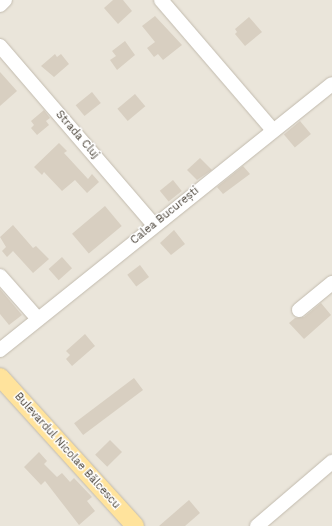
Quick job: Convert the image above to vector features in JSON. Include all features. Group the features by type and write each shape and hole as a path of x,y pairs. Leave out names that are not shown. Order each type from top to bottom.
{"main road":[{"name":"Bulevardul Nicolae Bălcescu","path":"0,377 135,526"}],"street":[{"path":"0,5 5,0"},
{"path":"162,0 273,130"},
{"name":"Strada Cluj","path":"0,46 154,225"},
{"name":"Calea București","path":"0,350 154,225 332,84"},
{"path":"0,276 38,319"},
{"path":"299,310 332,283"},
{"path":"257,526 332,462"}],"shaded area":[{"path":"0,0 332,0 332,526 0,526"}],"building":[{"path":"113,0 123,0 132,11 118,24 104,8"},
{"path":"155,16 182,45 163,60 158,54 154,57 147,48 155,42 142,26"},
{"path":"249,17 262,32 245,46 235,34 237,32 235,29"},
{"path":"125,41 135,55 117,70 110,60 116,56 112,51"},
{"path":"55,54 57,57 61,54 69,64 54,77 41,66"},
{"path":"0,72 17,91 0,106"},
{"path":"92,92 101,103 84,116 76,105"},
{"path":"135,94 145,106 128,121 117,109"},
{"path":"44,110 50,118 46,121 49,125 37,135 31,128 34,125 31,121"},
{"path":"300,121 311,134 295,148 284,134"},
{"path":"59,143 67,151 64,153 88,179 92,174 99,182 87,193 75,180 62,191 44,172 42,175 34,167"},
{"path":"200,158 212,170 197,180 187,170"},
{"path":"243,166 250,174 223,194 217,187"},
{"path":"173,180 182,191 169,202 160,191"},
{"path":"105,206 122,226 89,254 72,234"},
{"path":"13,225 33,248 36,246 49,259 33,273 13,251 7,257 2,251 6,247 0,237"},
{"path":"174,230 185,244 171,255 160,243"},
{"path":"62,257 72,268 59,280 49,269"},
{"path":"140,265 149,277 136,287 127,275"},
{"path":"0,289 22,315 9,325 0,314"},
{"path":"321,303 331,315 304,339 289,323 295,318 304,317"},
{"path":"85,334 95,346 72,366 66,359 70,355 66,351"},
{"path":"134,378 143,390 83,435 74,423"},
{"path":"110,440 122,452 107,467 95,455"},
{"path":"39,452 47,461 44,464 57,477 62,473 70,482 74,478 92,497 87,501 95,511 79,525 45,481 41,485 24,467"},
{"path":"189,500 200,513 185,526 159,526"}]}
